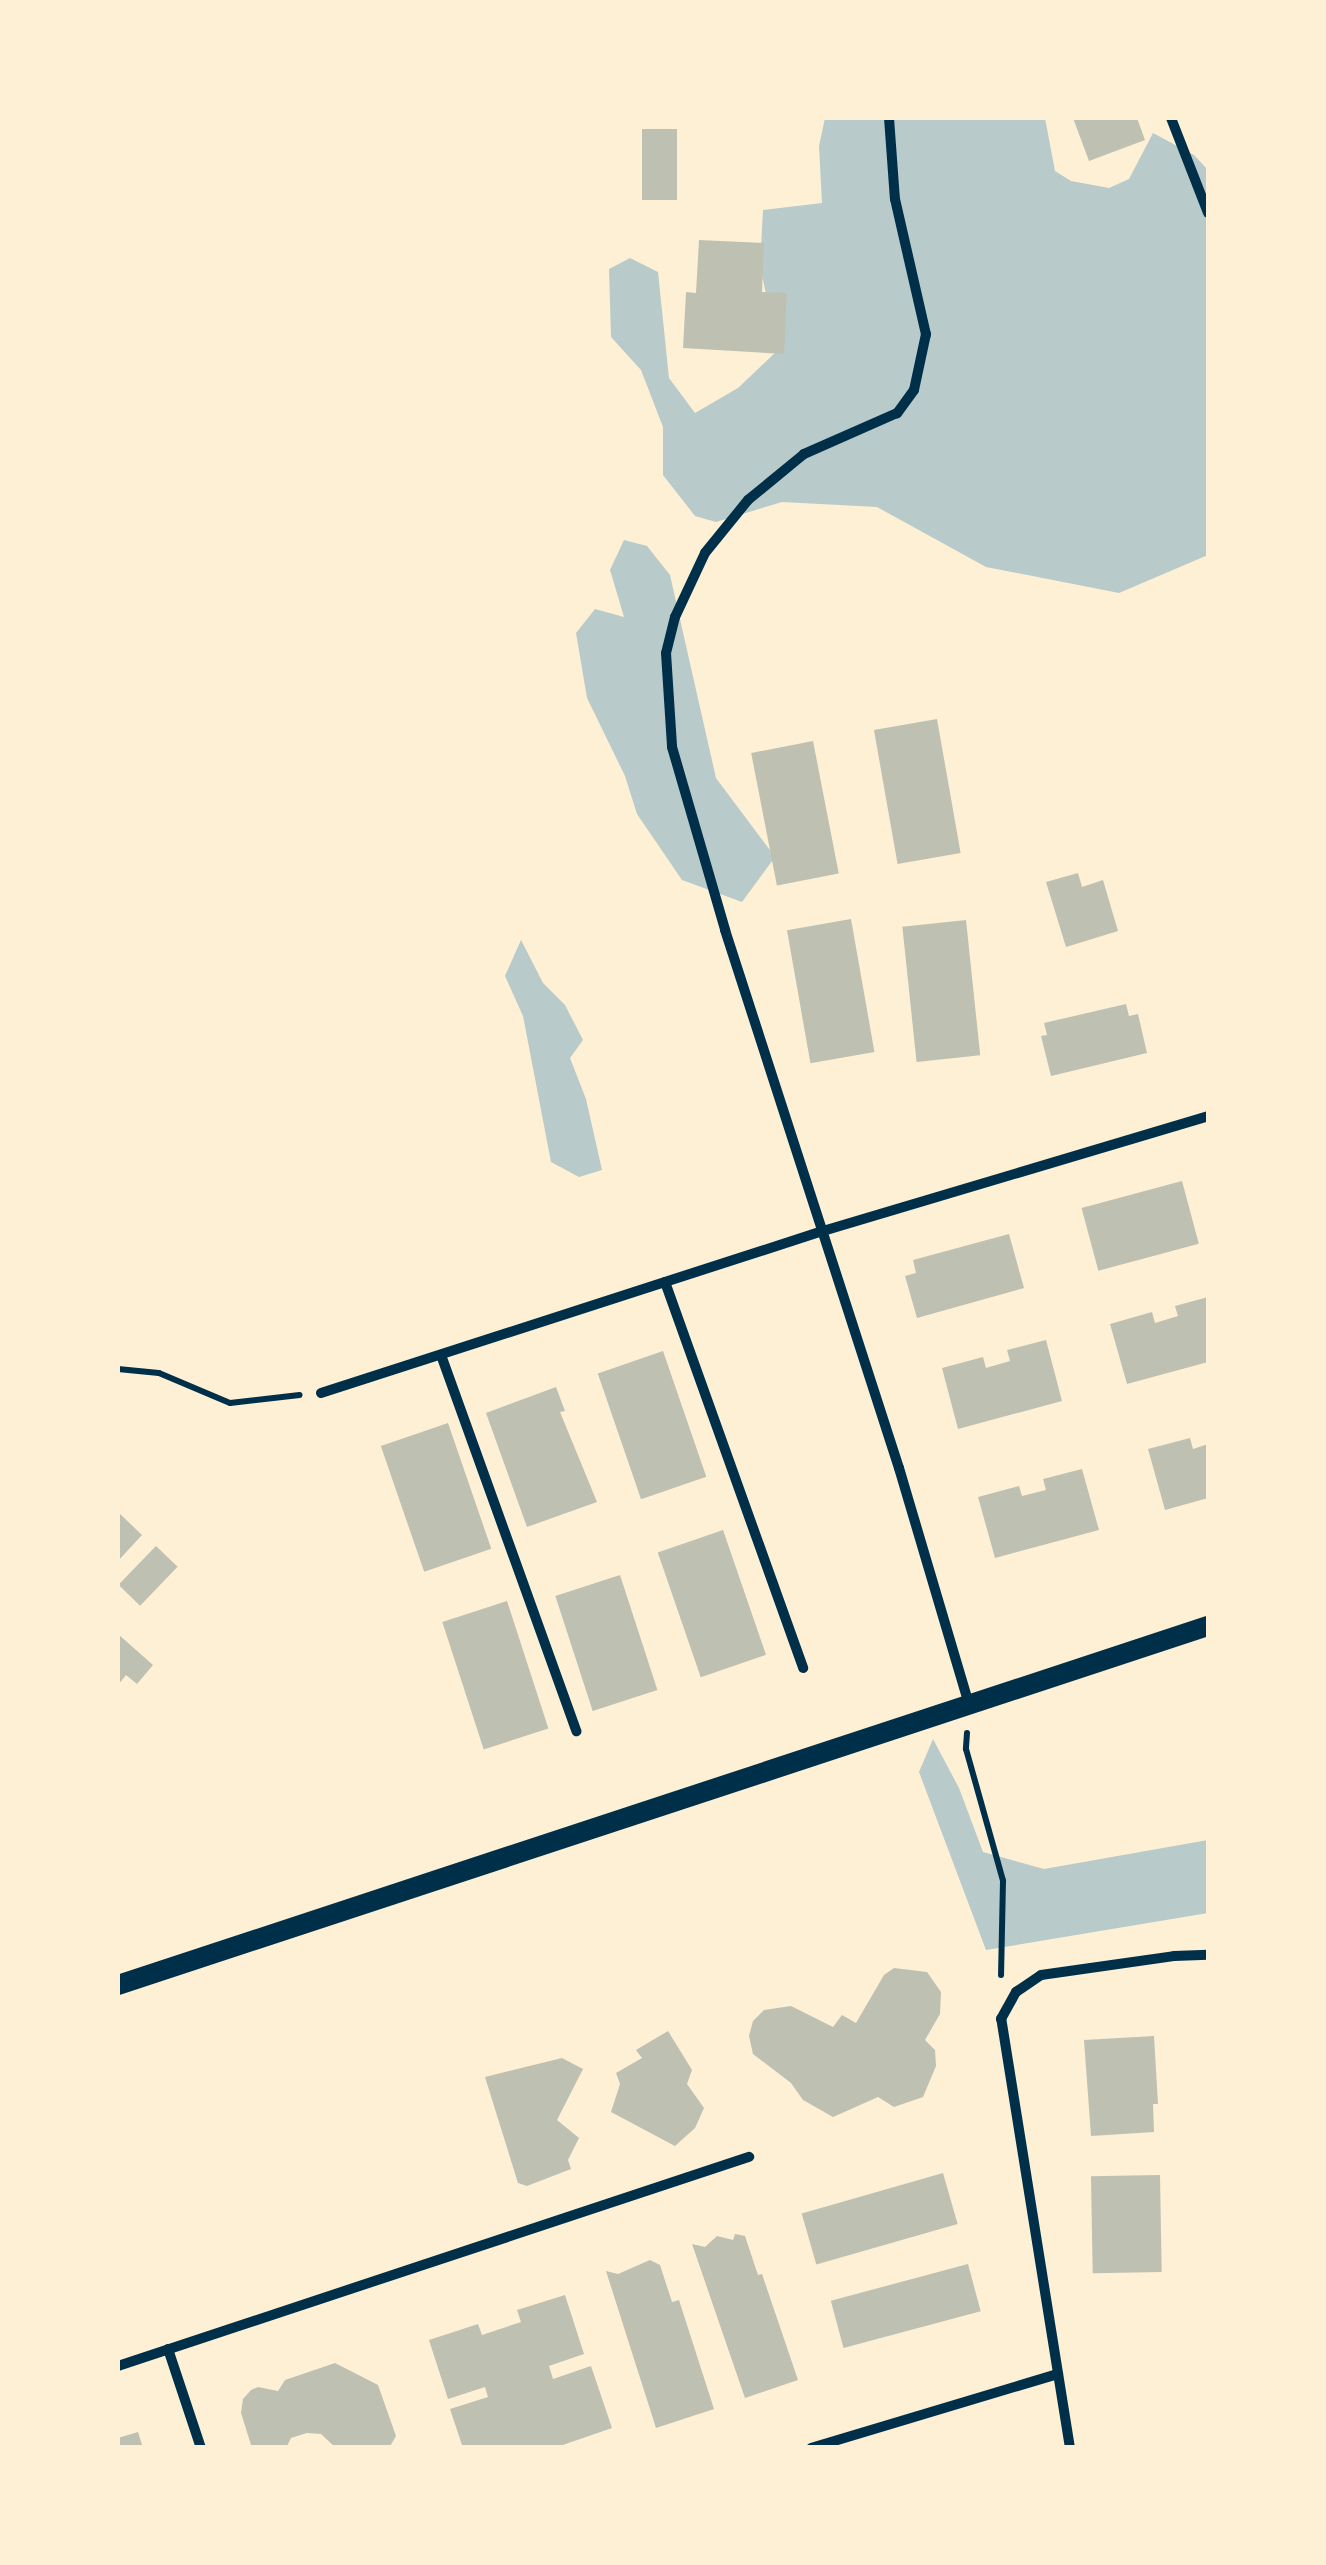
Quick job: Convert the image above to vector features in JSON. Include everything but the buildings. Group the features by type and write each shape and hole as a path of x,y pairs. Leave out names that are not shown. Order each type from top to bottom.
{"main road":[{"path":"118,1985 968,1701 1208,1626"}],"street":[{"path":"888,118 895,199 926,334 914,390 896,413 804,454 748,500 705,553 675,616 666,653 672,747 725,930 968,1701"},
{"path":"1171,118 1208,214"},
{"path":"321,1393 823,1231 1208,1116"},
{"path":"665,1282 803,1668"},
{"path":"441,1354 576,1731"},
{"path":"1070,2448 1000,2019 1016,1992 1041,1975 1174,1956 1208,1955"},
{"path":"118,2366 749,2156"},
{"path":"168,2349 201,2448"},
{"path":"811,2448 1058,2374"}],"path":[{"path":"118,1369 159,1373 230,1402 321,1393"},
{"path":"968,1701 966,1748 1003,1881 1000,2019"}],"shaded area":[{"path":"825,118 1045,118 1055,171 1071,181 1109,188 1129,179 1153,133 1194,155 1208,170 1208,555 1119,593 986,567 877,507 782,502 716,522 695,516 663,475 663,427 641,370 611,337 609,269 630,258 658,272 669,378 695,413 738,388 778,350 760,266 763,210 822,203 819,146"},
{"path":"624,540 647,546 670,575 716,778 775,857 742,902 682,880 637,814 625,776 587,698 576,633 595,609 624,617 610,570"},
{"path":"521,940 543,983 565,1005 583,1040 570,1058 586,1099 602,1170 579,1177 551,1162 523,1016 505,976"},
{"path":"933,1739 959,1788 983,1852 1044,1869 1208,1840 1208,1913 986,1950 919,1772"}]}
